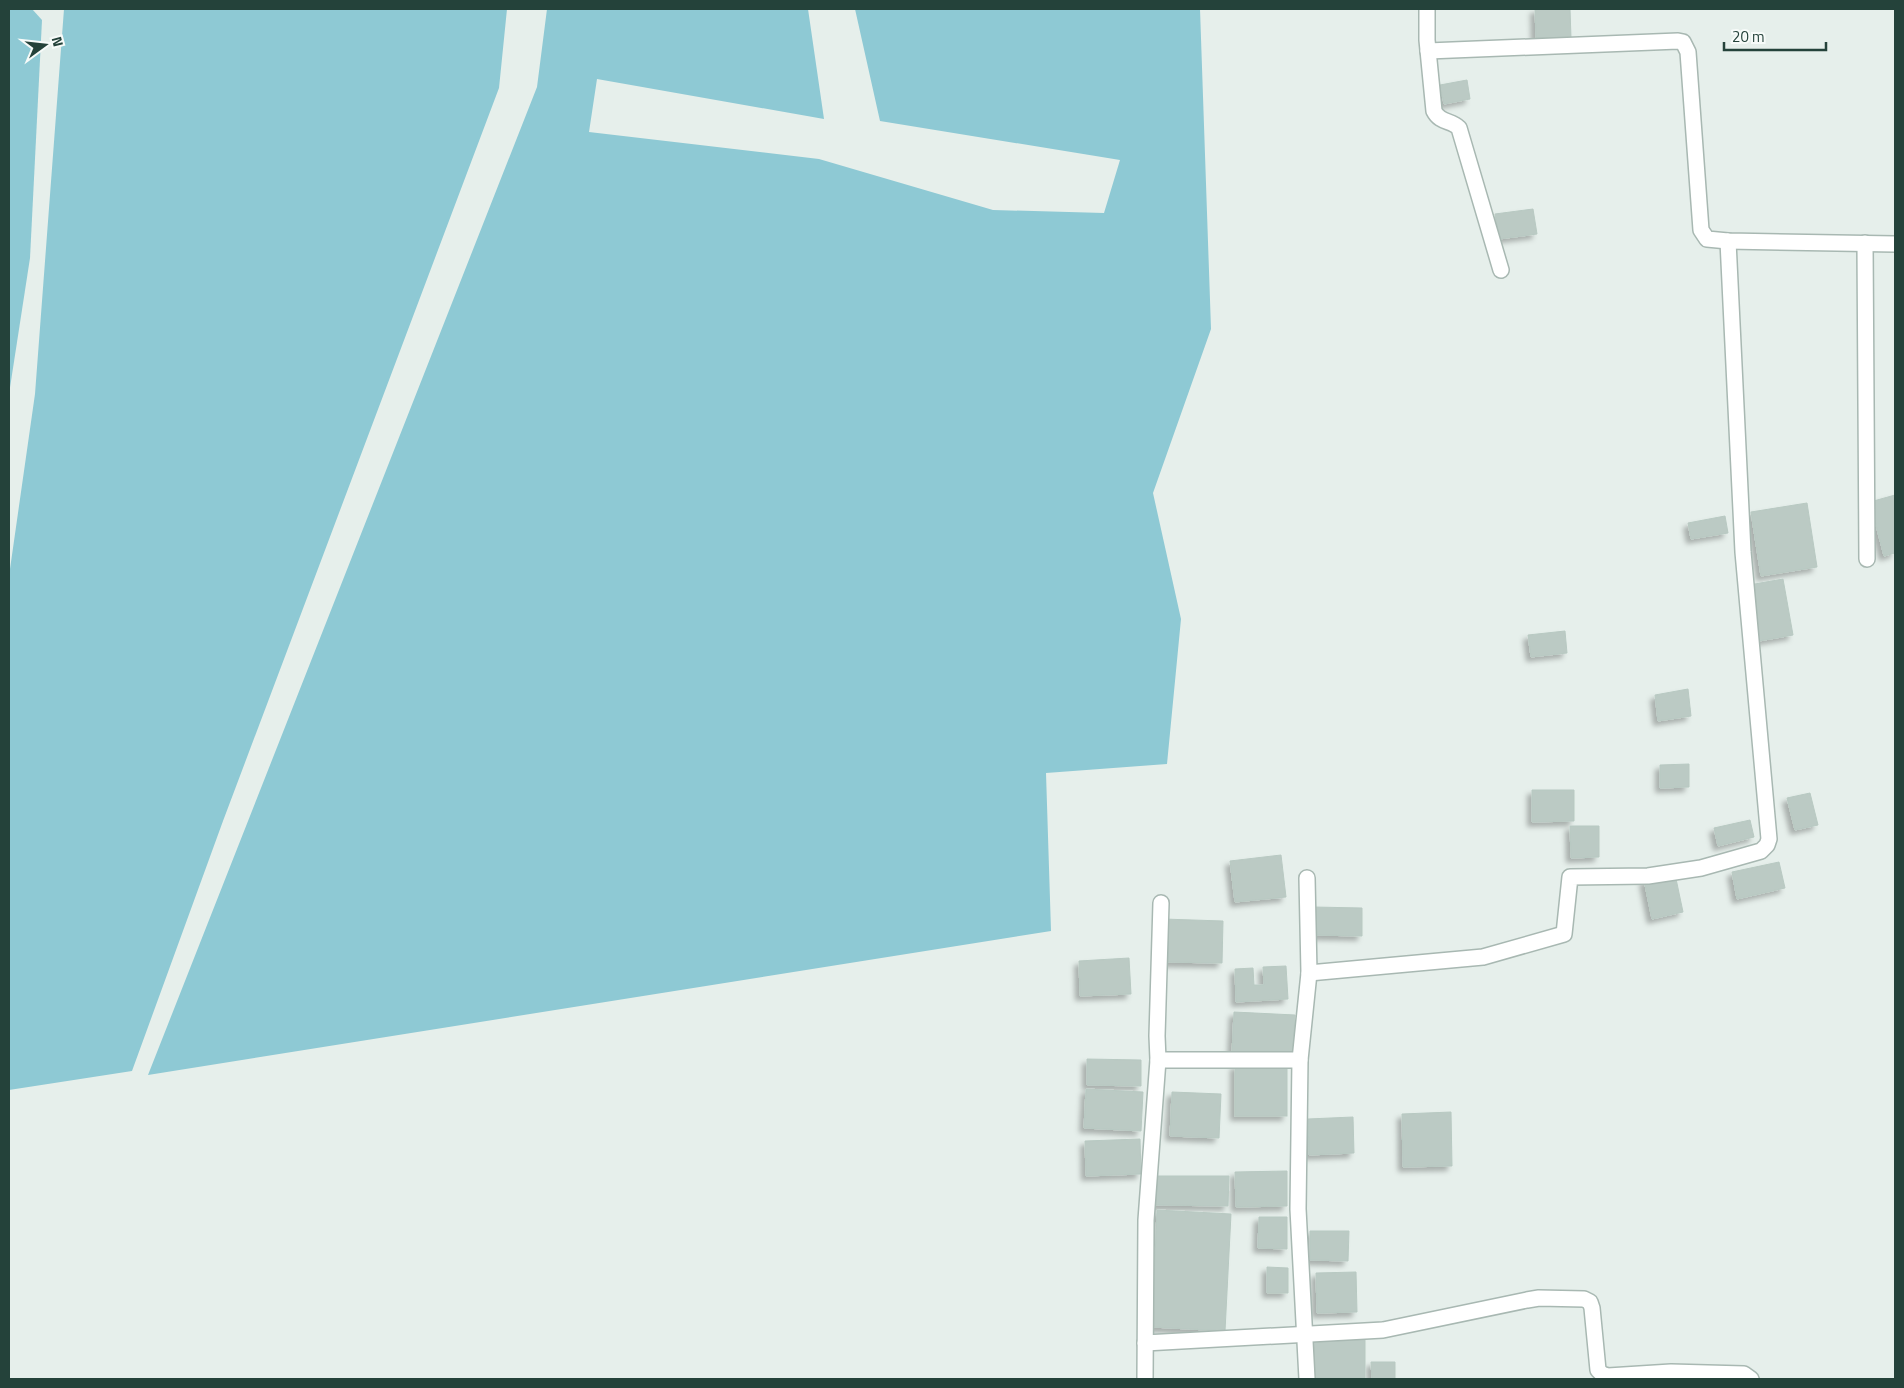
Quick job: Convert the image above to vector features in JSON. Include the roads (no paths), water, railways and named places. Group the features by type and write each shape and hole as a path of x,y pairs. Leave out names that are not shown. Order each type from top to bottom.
{"street":[{"path":"1427,9 1428,51 1434,111 1442,121 1454,123 1459,128 1501,270"},
{"path":"1428,51 1678,40 1683,42 1688,52 1701,230 1707,239 1895,244"},
{"path":"1309,973 1482,957 1564,934 1570,877 1633,876 1700,868 1751,855 1761,851 1768,845 1743,552 1728,241"},
{"path":"1864,243 1867,559"},
{"path":"1307,878 1309,973 1300,1060 1298,1209 1307,1379"},
{"path":"1146,1379 1146,1220 1158,1060 1161,903"},
{"path":"1158,1060 1300,1060"},
{"path":"1145,1343 1396,1328 1539,1298 1584,1299 1590,1302 1592,1308 1598,1370 1602,1374 1608,1376 1671,1372 1744,1374 1751,1379"}],"water":[{"path":"9,9 32,9 42,20 30,258 9,394"},
{"path":"64,9 507,9 499,88 223,821 132,1071 9,1090 9,576 35,394"},
{"path":"547,9 808,9 824,119 597,79 589,132 819,159 993,210 1104,213 1120,160 880,121 855,9 1200,9 1211,329 1153,493 1181,619 1167,764 1046,773 1051,931 148,1075 537,87"}]}
